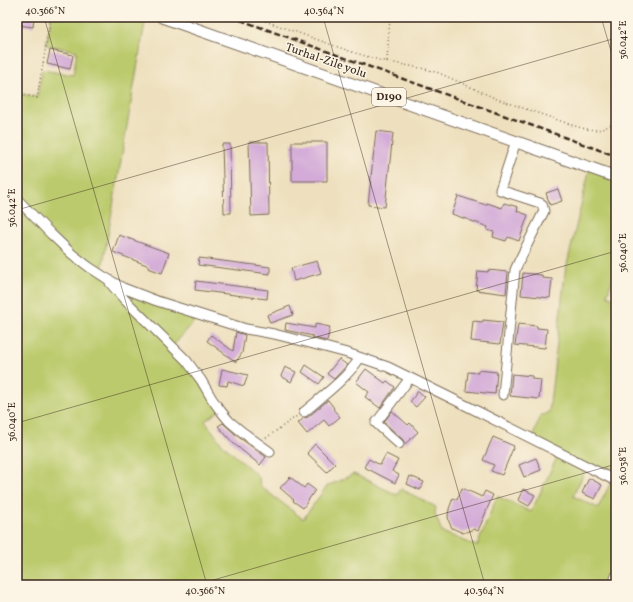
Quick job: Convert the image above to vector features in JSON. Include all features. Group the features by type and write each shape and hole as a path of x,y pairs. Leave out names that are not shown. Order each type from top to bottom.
{"main road":[{"name":"Turhal-Zile yolu","path":"162,17 616,176"}],"street":[{"path":"503,395 515,270 544,211 542,204 540,203 500,190 516,141"},
{"path":"17,199 72,254 106,278 130,291 228,324 302,341 388,367 616,481"},
{"path":"106,278 124,299 186,360 201,380 212,399 229,421 270,452"},
{"path":"304,412 336,386 360,358"},
{"path":"398,444 376,423 410,378"},
{"path":"613,585 616,576"}],"path":[{"path":"17,93 37,98 51,17"},
{"path":"254,17 352,52 387,62 439,73 497,99 581,128 601,130 616,122"},
{"path":"387,62 390,17"},
{"path":"257,443 304,412"}],"green space":[{"path":"51,17 146,17 101,275 200,315 172,347 220,410 205,421 222,444 259,477 260,486 303,519 327,486 354,474 397,495 401,489 436,507 435,514 442,532 477,546 497,496 531,512 559,453 532,439 540,416 549,412 565,273 590,167 616,177 616,270 607,295 616,299 616,576 613,585 17,585 17,208 21,204 17,199 17,93 37,97 42,70 73,75 77,51 46,45","holes":["587,467 612,480 598,508 573,496"]}],"building":[{"path":"17,17 34,17 33,27 17,25"},
{"path":"50,50 73,55 70,69 47,64"},
{"path":"376,131 393,133 385,207 368,205"},
{"path":"249,142 268,142 269,215 251,216"},
{"path":"292,142 327,142 327,181 292,181"},
{"path":"222,144 230,144 231,213 224,213"},
{"path":"558,189 562,201 550,205 546,193"},
{"path":"458,196 486,205 487,203 502,208 504,203 518,207 517,211 528,215 519,241 508,237 506,241 493,237 494,232 487,230 488,227 452,214"},
{"path":"119,235 169,253 162,273 148,268 149,266 113,252"},
{"path":"199,258 270,267 270,274 198,265"},
{"path":"317,261 321,273 294,281 291,268"},
{"path":"488,270 508,272 506,294 476,290 478,271 488,272"},
{"path":"523,273 542,275 542,278 552,279 550,298 521,295"},
{"path":"196,281 268,290 267,299 195,290"},
{"path":"290,306 293,315 270,323 267,315"},
{"path":"483,320 503,322 500,344 471,341 473,321 483,322"},
{"path":"286,323 315,328 315,324 330,327 327,341 313,338 313,336 285,330"},
{"path":"518,324 537,326 537,328 547,329 545,348 515,345"},
{"path":"236,332 245,335 242,353 236,362 207,341 211,335 233,351"},
{"path":"339,359 347,365 334,379 327,374"},
{"path":"306,365 324,377 319,384 302,372"},
{"path":"285,367 296,372 291,382 281,376"},
{"path":"222,369 248,375 244,386 228,381 227,386 219,385"},
{"path":"366,369 385,383 387,381 395,387 380,408 365,397 369,392 356,382"},
{"path":"478,370 497,372 495,394 466,391 468,372 478,373"},
{"path":"512,374 532,376 532,379 541,380 539,399 510,396"},
{"path":"418,391 425,397 416,407 410,402"},
{"path":"328,400 340,417 329,426 324,420 307,434 298,423 304,418 308,417"},
{"path":"392,411 408,425 410,423 418,432 405,444 403,440 384,422"},
{"path":"223,423 237,436 266,457 260,465 233,443 218,426"},
{"path":"493,437 514,446 502,475 491,471 494,465 483,460"},
{"path":"315,444 335,464 327,472 307,453"},
{"path":"386,454 398,460 392,471 399,475 395,483 364,467 369,459 380,465"},
{"path":"536,458 541,470 524,477 519,465"},
{"path":"410,476 424,482 420,490 407,484"},
{"path":"290,477 304,488 307,484 315,490 303,508 293,501 294,500 280,488"},
{"path":"589,478 602,485 595,499 582,493"},
{"path":"462,488 482,497 485,491 493,495 478,531 474,529 463,533 452,528 449,522 449,509 453,498 457,500"},
{"path":"523,489 535,495 529,506 518,500"}],"railway":[{"path":"232,17 616,156"}]}
